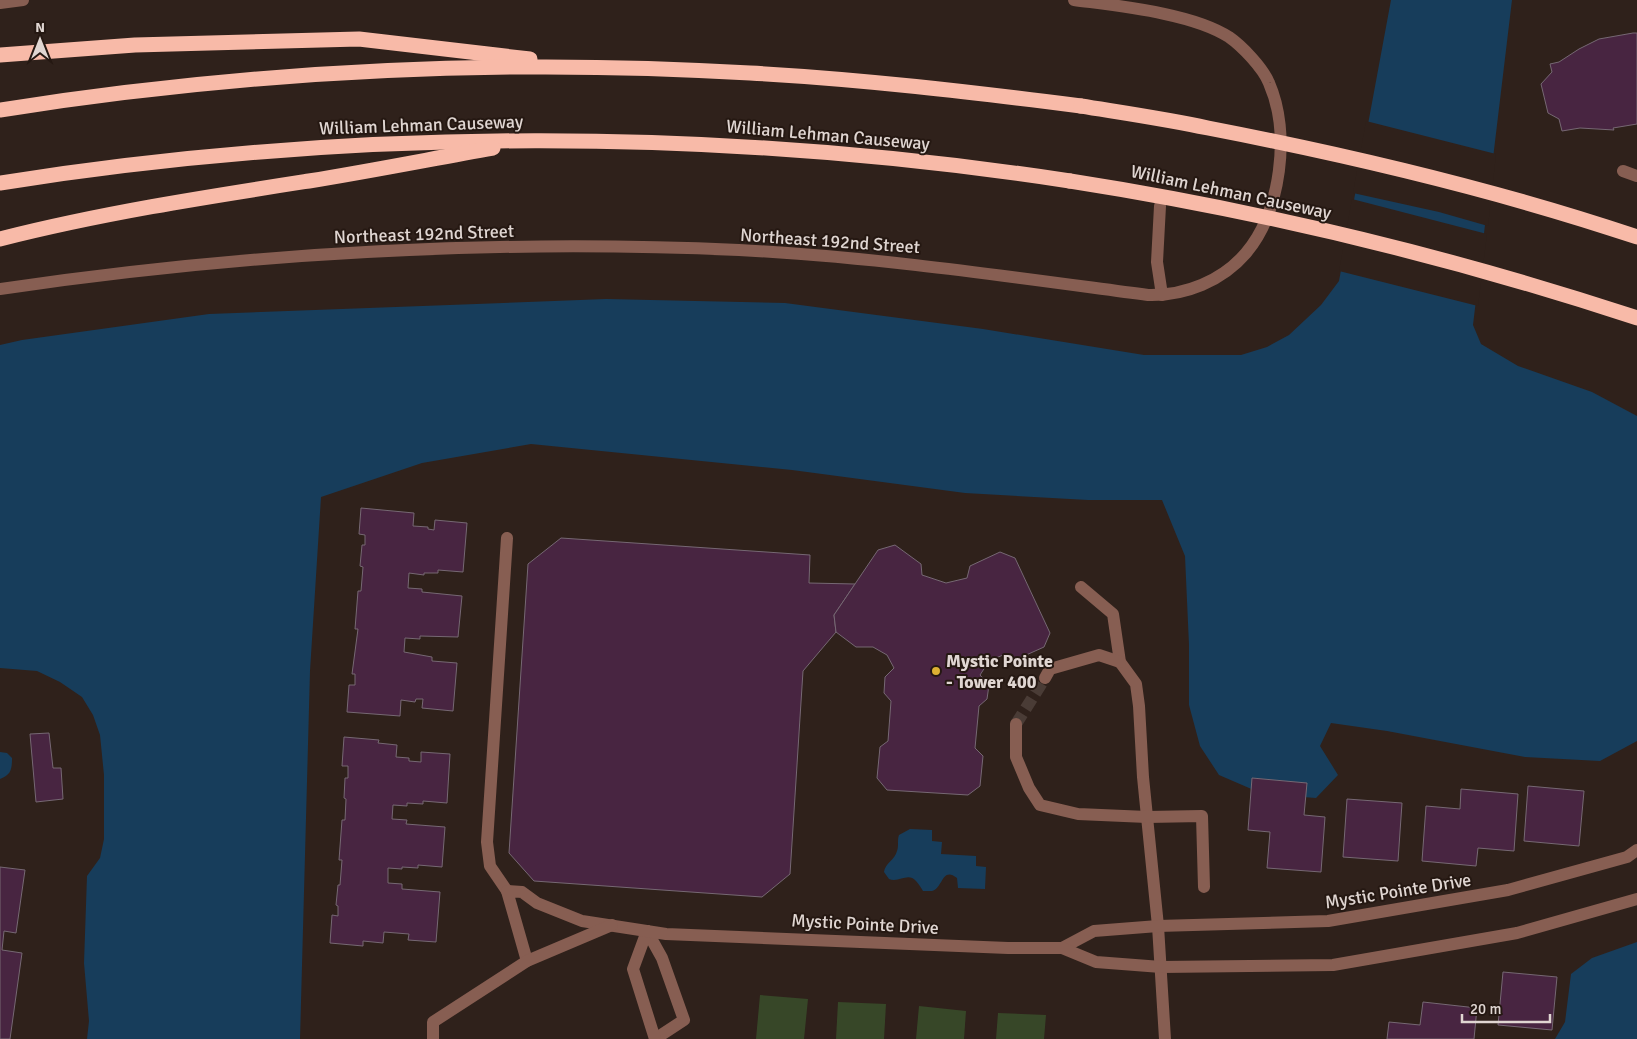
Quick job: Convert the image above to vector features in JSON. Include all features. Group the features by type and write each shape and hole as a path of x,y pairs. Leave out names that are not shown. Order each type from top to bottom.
{"highway":[{"path":"0,55 135,45 359,39 598,67"},
{"path":"0,110 62,100 139,91 291,76 442,68 598,67 799,76 957,91 1081,106 1206,127 1366,161 1467,187 1637,237"},
{"path":"0,239 177,201 309,181 539,140"},
{"name":"William Lehman Causeway","path":"0,183 165,161 315,147 539,140 667,143 816,151 954,165 1070,181 1159,196 1315,228 1468,267 1637,318"}],"street":[{"path":"0,3 24,0"},
{"name":"Northeast 192nd Street","path":"0,289 126,272 277,257 436,249 741,250 895,262 999,274 1148,295 1162,295 1190,289 1210,281 1236,263 1247,252 1256,238 1270,206 1278,181 1280,127 1269,81 1242,48 1215,30 1159,14 1074,0"},
{"path":"1622,171 1637,176"},
{"path":"1160,206 1157,262 1162,295"},
{"path":"508,538 487,842 490,866 508,891 527,960"},
{"path":"1081,586 1113,614 1120,662 1136,684 1158,926 1165,1039"},
{"path":"1045,678 1050,669 1099,655 1120,662"},
{"path":"1016,724 1016,757 1029,788 1040,805 1078,814 1147,817 1202,816 1204,887"},
{"name":"Mystic Pointe Drive","path":"1062,948 1094,931 1158,926 1328,922 1508,890 1627,857 1637,850"},
{"name":"Mystic Pointe Drive","path":"508,891 522,892 537,903 582,921 666,934 1008,948 1062,948 1096,962 1161,967 1333,965 1517,933 1637,899"},
{"path":"433,1039 433,1022 527,960 612,925"},
{"path":"647,931 662,958 684,1020 655,1039 632,969 647,931"}],"green space":[{"path":"760,995 808,999 804,1039 756,1039"},
{"path":"838,1002 886,1004 884,1039 836,1039"},
{"path":"919,1006 966,1011 964,1039 916,1039"},
{"path":"998,1013 1046,1015 1044,1039 996,1039"}],"water":[{"path":"1391,0 1512,0 1473,325 1481,344 1518,366 1592,392 1637,416 1637,741 1600,761 1525,757 1387,731 1331,723 1320,746 1338,775 1316,798 1263,794 1219,775 1200,746 1189,705 1189,645 1185,556 1162,500 1088,500 965,493 792,470 531,444 422,463 321,497 310,671 300,1039 87,1039 89,1021 84,963 87,876 100,858 104,839 104,775 100,735 93,715 82,697 60,682 37,671 0,668 0,345 22,340 209,314 606,299 785,303 983,329 1144,355 1241,355 1267,347 1289,335 1321,305 1339,281"},
{"path":"0,752 7,753 12,758 12,765 7,776 0,779"},
{"path":"910,829 932,830 932,841 942,842 941,854 976,856 976,866 986,867 985,889 958,888 957,878 952,875 945,876 936,889 932,891 923,891 916,881 910,877 896,880 889,879 884,872 886,866 896,854 899,835"},
{"path":"1637,942 1637,1039 1555,1039 1565,1022 1571,974 1592,958"}],"pier":[{"path":"1366,121 1496,154 1488,226 1439,212 1353,193"},
{"path":"1352,199 1487,234 1478,306 1339,271"}],"building":[{"path":"1637,33 1637,124 1613,128 1614,130 1580,128 1562,131 1559,119 1548,113 1541,84 1552,72 1550,64 1559,62 1599,39"},
{"path":"361,508 414,513 413,526 428,527 428,529 434,530 435,520 467,523 463,572 438,570 438,573 424,573 424,575 409,573 408,588 422,589 422,592 462,596 458,637 420,636 420,639 405,638 404,652 432,657 432,661 457,663 453,711 422,708 423,699 416,699 415,702 401,700 400,716 347,712 349,685 355,685 355,674 352,674 358,629 355,629 358,591 361,591 363,567 360,566 362,545 365,545 365,535 359,534"},
{"path":"561,538 810,555 809,583 855,584 834,615 836,632 803,671 790,874 762,897 534,881 509,853 528,564"},
{"name":"Mystic Pointe - Tower 400","path":"895,545 921,564 922,575 946,583 967,578 970,566 1000,552 1015,558 1050,633 1044,647 1015,660 1003,655 989,661 980,675 989,685 987,699 979,706 975,748 983,756 980,786 968,795 887,790 877,778 880,747 888,741 891,701 884,693 885,677 894,668 887,655 873,647 856,647 836,632 834,615 878,550"},
{"path":"49,733 53,768 61,768 63,799 36,802 30,734"},
{"path":"344,737 379,740 378,743 397,745 396,757 409,758 409,761 421,762 421,752 450,754 447,803 423,801 423,804 407,803 407,806 393,805 392,819 407,820 406,824 445,827 442,867 418,865 418,868 388,868 388,883 402,884 402,889 440,892 436,942 408,940 409,934 384,932 383,943 363,941 363,946 330,943 332,915 338,916 338,906 336,905 342,860 339,860 342,820 345,820 345,778 348,778 348,766 342,766"},
{"path":"1252,778 1307,783 1304,815 1325,817 1321,872 1267,868 1270,832 1248,830"},
{"path":"1528,786 1584,791 1579,846 1524,841"},
{"path":"1461,789 1518,794 1514,851 1478,848 1476,866 1422,861 1426,806 1460,809"},
{"path":"1347,799 1402,803 1398,861 1343,857"},
{"path":"0,867 25,870 16,933 4,931 2,950 22,953 10,1039 0,1039"},
{"path":"1503,972 1557,977 1552,1030 1498,1025"},
{"path":"1423,1002 1477,1008 1474,1039 1387,1039 1389,1022 1420,1025"}],"tunnel":[{"path":"1016,724 1045,678"}],"place":[{"name":"Mystic Pointe - Tower 400","path":"936,671"}]}
